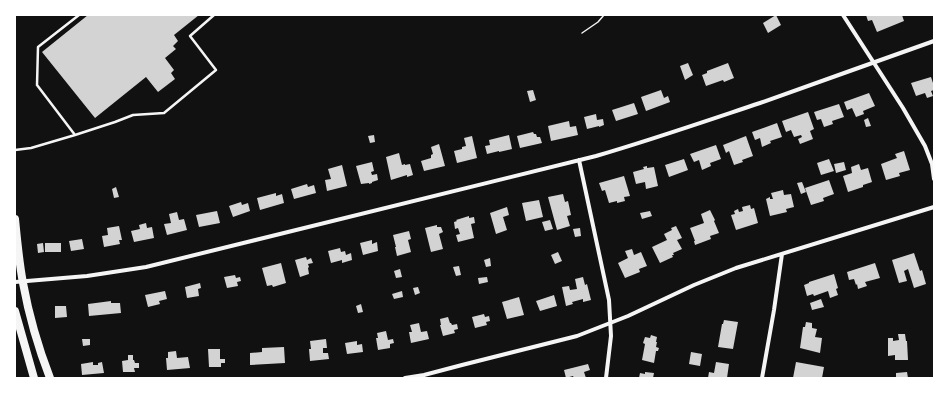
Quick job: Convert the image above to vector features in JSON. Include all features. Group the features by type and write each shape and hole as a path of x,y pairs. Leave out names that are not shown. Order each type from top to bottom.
{"main road":[{"path":"15,219 19,282 50,378"},
{"path":"15,311 34,378"}],"street":[{"path":"843,15 903,108 925,146 932,164 934,178"},
{"path":"19,282 87,276 146,267 579,160 684,129 934,41"},
{"path":"579,160 609,300 611,336 606,378"},
{"path":"405,378 424,375 577,336 628,316 694,285 736,268 934,207"},
{"path":"762,378 782,254"}],"lane":[{"path":"75,135 37,85 38,48 79,15"},
{"path":"15,150 31,148 75,135 132,115 164,113 216,70 190,36 214,15"}],"path":[{"path":"582,33 598,22 604,15"}],"building":[{"path":"88,15 199,15 174,35 178,41 173,46 176,49 165,58 174,70 171,73 175,79 158,92 146,77 95,118 42,52"},
{"path":"776,15 781,25 768,33 763,23"},
{"path":"866,15 902,15 904,21 877,32 872,20 868,21"},
{"path":"688,63 693,75 685,80 680,66"},
{"path":"728,63 734,78 706,86 702,75 707,73 707,71"},
{"path":"931,77 934,86 934,90 931,91 933,96 927,98 925,93 916,96 911,83"},
{"path":"533,90 536,100 530,102 527,91"},
{"path":"661,90 664,98 668,96 670,102 646,111 641,97"},
{"path":"869,93 875,106 863,111 864,114 856,117 852,108 847,110 844,102"},
{"path":"634,103 638,114 616,121 612,110"},
{"path":"839,104 844,117 832,121 833,124 824,127 821,119 817,120 814,112"},
{"path":"808,112 814,129 810,131 813,139 800,144 798,139 802,137 801,135 794,137 791,130 786,132 782,121"},
{"path":"596,114 597,120 603,119 604,125 587,129 584,117"},
{"path":"868,118 871,126 866,127 864,120"},
{"path":"569,121 570,127 576,126 578,135 551,141 548,126"},
{"path":"777,123 782,137 770,141 771,143 762,147 760,138 755,140 752,132"},
{"path":"533,132 537,137 540,137 542,143 520,148 517,136"},
{"path":"374,135 375,142 370,143 368,136"},
{"path":"509,135 512,149 487,154 485,146 490,145 489,140"},
{"path":"472,136 477,158 457,163 454,151 462,149 462,147 466,146 464,138"},
{"path":"746,136 753,156 734,165 729,151 726,153 723,145"},
{"path":"439,144 445,166 424,171 421,161 431,158 431,155 433,154 431,147"},
{"path":"716,145 721,159 710,163 711,166 702,170 699,160 694,162 690,154"},
{"path":"904,151 910,170 899,173 900,176 886,180 881,164 897,158 895,154"},
{"path":"399,153 402,165 410,164 413,175 407,177 407,175 391,180 386,157"},
{"path":"684,159 688,170 669,177 665,165"},
{"path":"829,159 834,171 821,175 817,163"},
{"path":"372,162 374,171 371,172 372,175 377,174 378,180 369,184 361,184 356,166"},
{"path":"844,162 846,170 836,173 834,164"},
{"path":"859,164 861,170 868,168 872,182 848,192 843,176 852,173 851,167"},
{"path":"342,165 347,186 327,191 325,180 331,179 328,169"},
{"path":"647,166 647,168 654,167 658,186 646,189 645,182 636,184 633,172 644,169 643,167"},
{"path":"624,176 630,196 624,197 625,201 609,203 605,190 602,191 599,183"},
{"path":"829,180 834,194 823,198 824,201 811,205 805,188"},
{"path":"802,182 806,192 801,194 797,183"},
{"path":"307,184 308,187 314,185 316,193 294,199 291,189"},
{"path":"116,187 119,197 114,198 112,189"},
{"path":"783,190 784,195 791,194 794,207 786,209 787,212 770,216 766,199 770,197 770,199 773,199 771,193"},
{"path":"276,193 276,196 282,194 284,203 260,210 257,198"},
{"path":"563,194 565,202 568,201 571,215 567,216 570,226 557,230 548,197"},
{"path":"539,200 543,217 526,221 522,203"},
{"path":"241,202 242,205 248,203 250,211 233,217 229,206"},
{"path":"750,205 751,209 754,208 758,223 736,230 731,215 735,214 734,211 738,209 739,212 743,211 742,207"},
{"path":"507,207 509,215 503,217 507,230 496,234 490,213"},
{"path":"710,210 719,233 710,236 711,239 695,245 690,228 704,223 701,214"},
{"path":"217,211 220,223 199,227 196,215"},
{"path":"650,211 652,216 642,219 640,213"},
{"path":"177,212 179,220 184,219 187,230 167,235 164,224 171,223 169,214"},
{"path":"469,216 469,218 474,217 475,223 471,224 474,238 458,242 456,235 460,234 458,228 455,229 454,222"},
{"path":"550,220 553,229 545,231 542,222"},
{"path":"146,223 147,228 152,227 154,238 134,242 131,231 140,229 139,225"},
{"path":"437,225 437,227 441,227 443,232 439,234 443,249 431,252 425,228"},
{"path":"119,226 122,240 119,240 120,244 104,247 102,236 108,235 107,228"},
{"path":"676,226 682,238 677,240 682,249 673,253 673,257 660,263 652,247 667,240 664,234"},
{"path":"580,228 581,236 575,237 573,229"},
{"path":"409,231 411,239 408,240 411,252 397,256 393,235"},
{"path":"82,239 84,249 71,251 69,241"},
{"path":"372,240 372,244 377,242 378,251 363,255 360,243"},
{"path":"43,243 44,252 38,253 37,244"},
{"path":"45,243 61,243 61,252 45,252"},
{"path":"340,248 341,252 345,251 346,255 351,253 352,260 342,263 342,260 331,263 328,251"},
{"path":"632,249 634,255 641,252 647,266 639,269 640,272 625,278 618,263 628,258 625,251"},
{"path":"558,252 562,261 555,264 551,255"},
{"path":"914,253 920,271 922,270 926,284 914,288 908,269 904,271 907,281 899,283 892,260"},
{"path":"306,257 307,260 311,258 313,263 308,264 309,274 300,277 295,260"},
{"path":"490,258 491,266 486,267 484,260"},
{"path":"281,263 286,283 273,287 272,285 267,286 262,268"},
{"path":"875,263 880,278 865,282 867,286 858,289 854,279 849,280 847,272"},
{"path":"459,266 461,275 456,276 453,267"},
{"path":"400,269 402,277 396,278 394,271"},
{"path":"834,274 838,288 836,289 838,295 830,298 828,291 814,296 813,294 807,296 804,285"},
{"path":"235,275 236,278 240,277 241,281 237,282 238,286 227,288 224,277"},
{"path":"487,277 488,282 479,284 478,278"},
{"path":"583,277 585,285 587,284 591,300 583,302 583,299 572,302 573,304 566,306 562,287 569,286 570,290 577,289 575,279"},
{"path":"200,283 201,288 198,289 199,296 187,298 185,287"},
{"path":"418,287 420,293 415,295 413,288"},
{"path":"165,291 167,299 159,301 160,304 148,307 145,295"},
{"path":"402,291 403,297 394,299 392,294"},
{"path":"554,295 557,306 540,311 536,301"},
{"path":"519,297 524,315 507,319 502,302"},
{"path":"821,299 824,307 812,310 810,303"},
{"path":"111,301 111,303 120,303 121,313 89,316 88,304"},
{"path":"361,304 363,312 358,313 356,306"},
{"path":"55,306 66,306 67,317 55,318"},
{"path":"484,314 485,317 489,316 490,321 486,322 487,325 475,328 472,317"},
{"path":"448,317 452,325 457,324 458,329 454,330 455,333 443,336 440,319"},
{"path":"724,320 738,322 733,349 718,347"},
{"path":"806,322 812,323 812,328 817,329 815,337 822,338 820,353 800,348 803,327 805,327"},
{"path":"419,323 421,332 427,331 429,339 411,343 409,332 412,332 410,325"},
{"path":"386,331 388,340 393,339 394,343 390,344 390,348 378,350 376,338 378,338 377,333"},
{"path":"898,334 905,334 908,360 895,360 895,355 888,356 888,338 893,338 893,341 899,340"},
{"path":"651,335 657,337 656,347 659,348 658,351 656,351 654,363 642,360 645,344 643,343 645,337 650,338"},
{"path":"82,339 90,339 90,345 83,346"},
{"path":"326,339 327,348 323,348 323,353 328,353 329,359 310,361 310,341"},
{"path":"357,341 357,345 362,344 363,352 347,354 345,343"},
{"path":"284,347 285,363 250,365 250,353 262,352 262,348"},
{"path":"208,349 220,349 220,359 225,359 225,363 221,363 221,367 209,367"},
{"path":"176,351 177,358 188,357 190,368 167,370 166,358 168,358 168,352"},
{"path":"691,352 702,354 700,366 689,364"},
{"path":"128,355 133,355 133,360 135,363 139,363 139,368 134,368 135,372 123,372 122,361 128,360"},
{"path":"93,362 93,365 98,365 98,363 102,362 104,373 82,375 81,364"},
{"path":"716,362 729,364 727,378 708,378 709,372 714,373"},
{"path":"796,362 824,367 822,378 793,378"},
{"path":"588,364 590,370 584,372 586,378 574,378 573,376 566,378 564,370"},
{"path":"645,372 654,373 653,378 639,378 640,373 645,374"},
{"path":"907,372 908,378 896,378 896,373"}]}
